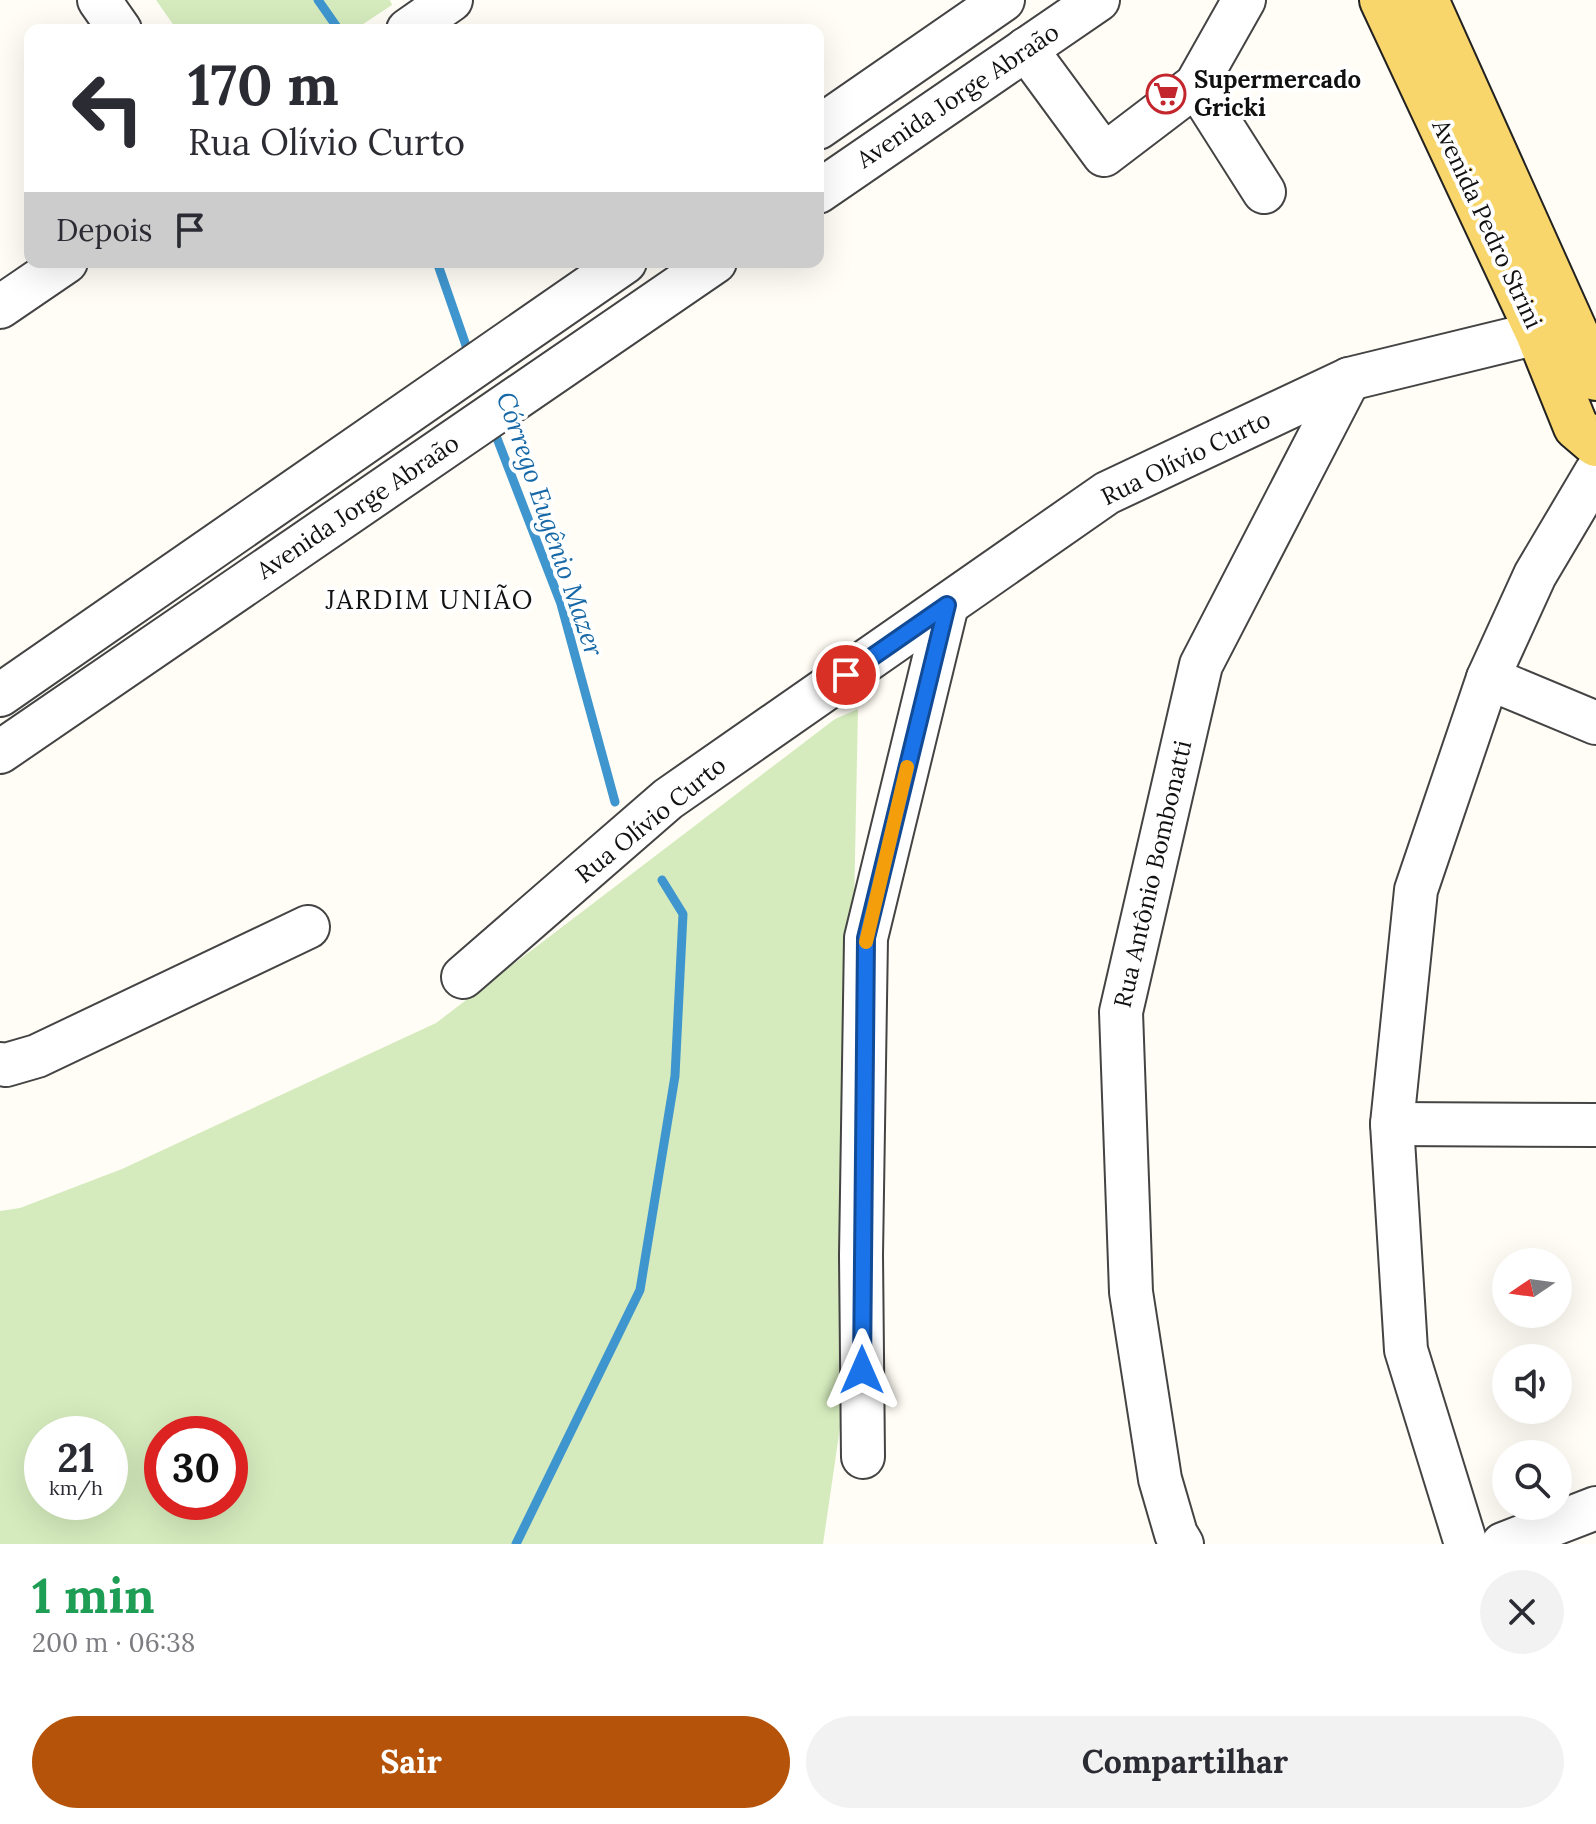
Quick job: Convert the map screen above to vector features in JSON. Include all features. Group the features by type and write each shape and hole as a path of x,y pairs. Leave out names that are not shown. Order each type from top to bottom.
{"main road":[{"name":"Avenida Pedro Strini","path":"1382,0 1556,330 1596,378"},
{"name":"Avenida Pedro Strini","path":"1426,0 1556,330 1576,427 1596,444"}],"street":[{"path":"99,0 116,24"},
{"path":"824,124 1003,0"},
{"name":"Avenida Jorge Abraão","path":"824,188 1098,0"},
{"path":"1026,49 1104,155 1196,85 1244,0"},
{"path":"1196,85 1264,192"},
{"path":"0,307 57,268"},
{"name":"Avenida Jorge Abraão","path":"0,695 616,268"},
{"name":"Avenida Jorge Abraão","path":"0,752 706,268"},
{"name":"Rua Olívio Curto","path":"463,977 668,799 1107,493 1349,379 1556,330"},
{"name":"Rua Antônio Bombonatti","path":"1182,1544 1176,1534 1160,1479 1131,1292 1121,1012 1201,665 1349,379"},
{"path":"1466,1544 1406,1350 1392,1124 1416,890 1488,678 1535,575 1596,472"},
{"path":"863,1457 861,1255 866,938 947,605"},
{"path":"1488,678 1596,723"},
{"path":"0,1064 37,1056 308,927"},
{"path":"1392,1124 1596,1125"},
{"path":"1503,1544 1596,1508"}],"green space":[{"path":"156,0 390,0 392,5 363,24 173,24"},
{"path":"858,709 844,1400 823,1544 0,1544 0,1211 20,1208 122,1169 436,1023 835,719"}],"waterway":[{"name":"Córrego Eugênio Mazer","path":"318,0 335,24"},
{"name":"Córrego Eugênio Mazer","path":"439,268 470,357"},
{"name":"Córrego Eugênio Mazer","path":"493,428 561,604 615,802"},
{"name":"Córrego Eugênio Mazer","path":"516,1544 640,1290 675,1076 683,914 662,880"}],"slow traffic":[{"path":"866,942 907,767"}],"place":[{"name":"Supermercado Gricki","path":"1166,94"}],"district":[{"name":"JARDIM UNIÃO","path":"430,600"}],"route":[{"path":"846,675 947,605 866,938 862,1370"}]}
